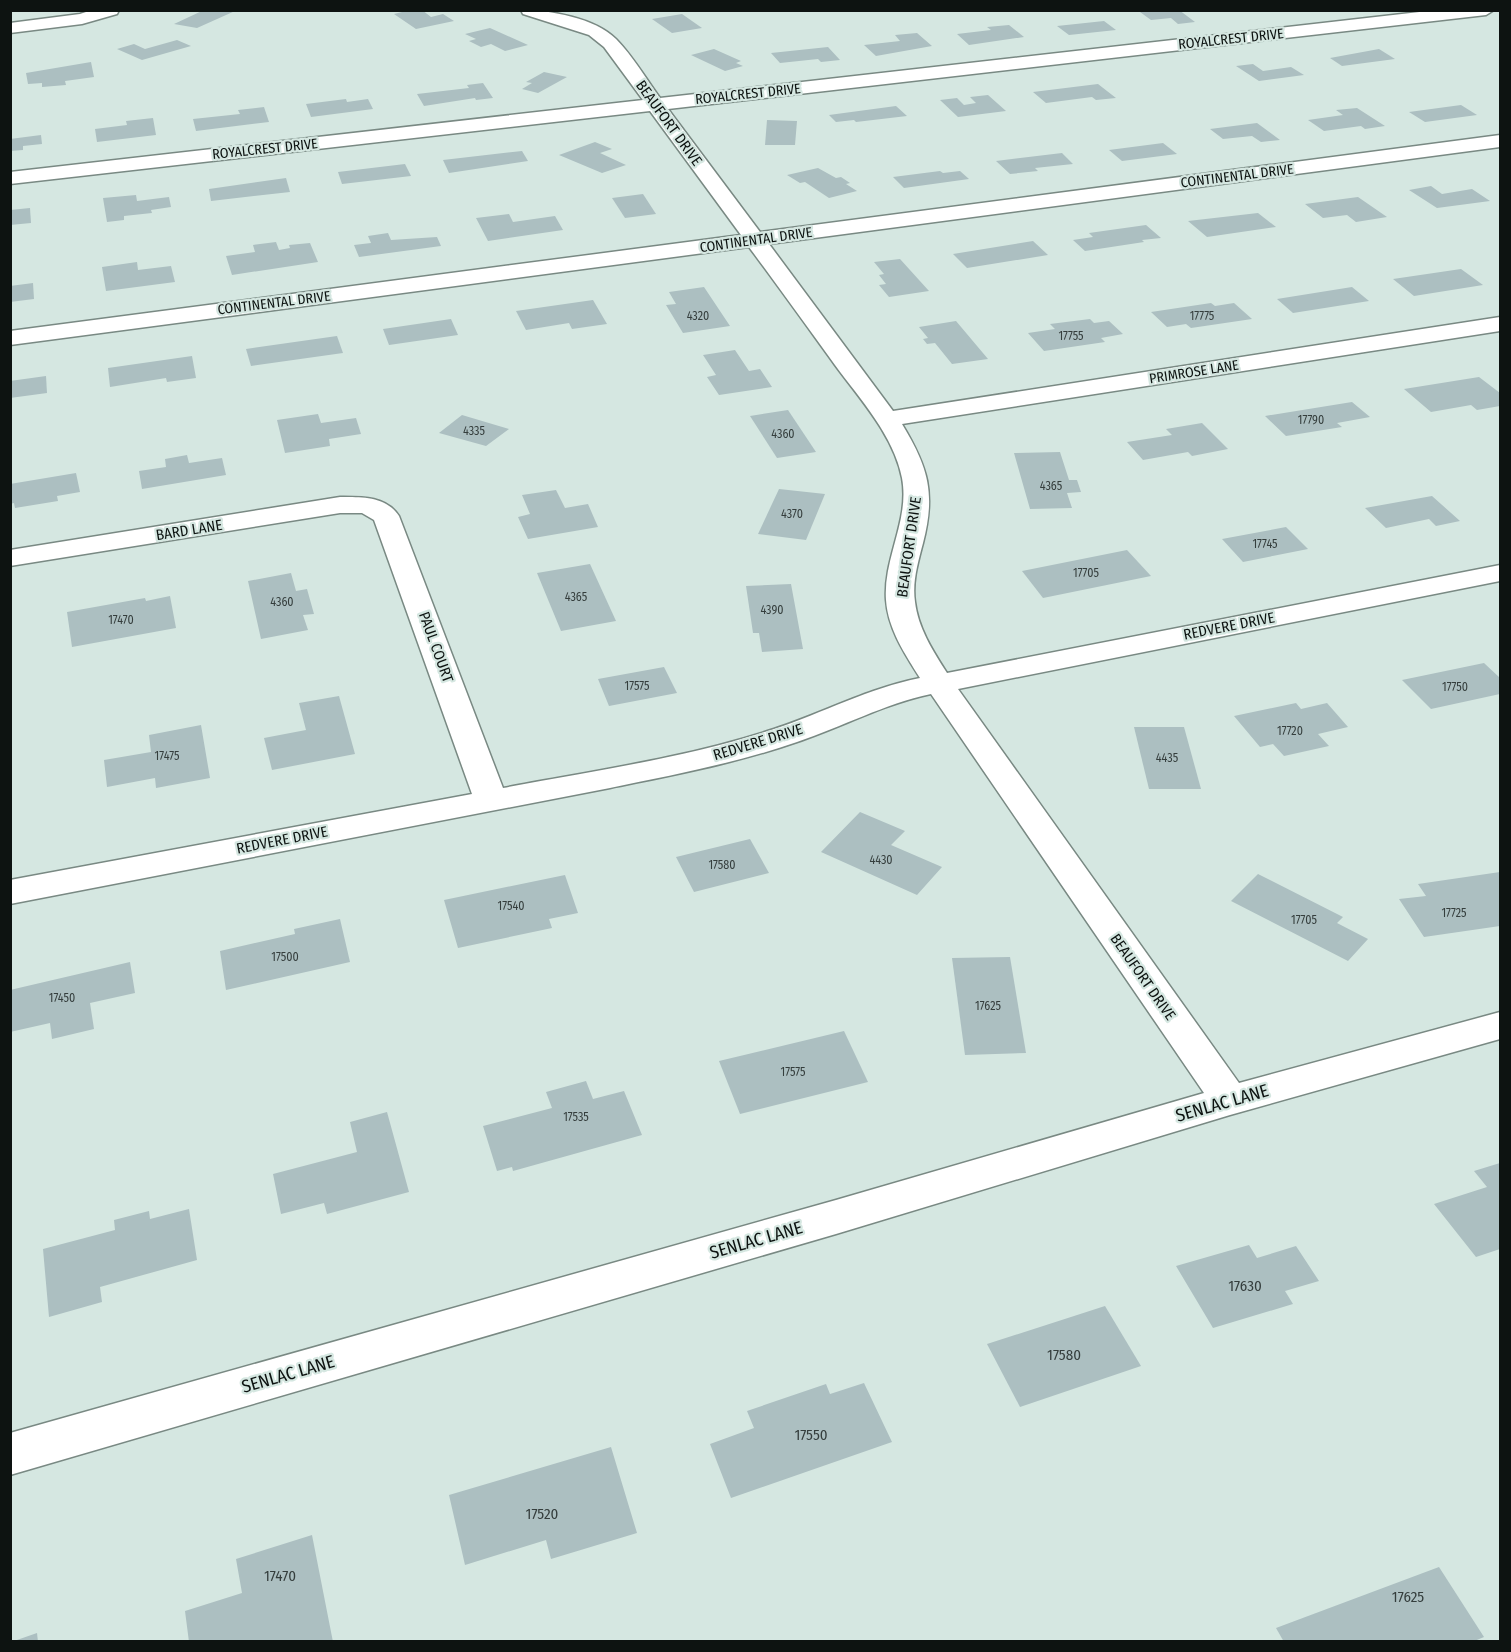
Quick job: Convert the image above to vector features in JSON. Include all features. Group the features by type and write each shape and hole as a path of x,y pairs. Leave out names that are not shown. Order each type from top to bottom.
{"street":[{"path":"10,28 82,19 111,10"},
{"name":"BEAUFORT DRIVE","path":"529,10 595,31 621,56 654,105 887,419 911,461 918,491 914,524 904,564 900,599 909,635 938,683 1230,1100"},
{"name":"ROYALCREST DRIVE","path":"10,178 1486,10"},
{"name":"CONTINENTAL DRIVE","path":"10,338 1500,141"},
{"name":"PRIMROSE LANE","path":"887,419 1500,324"},
{"name":"BARD LANE","path":"10,558 340,505 367,505"},
{"name":"PAUL COURT","path":"367,505 386,516 491,800"},
{"name":"REDVERE DRIVE","path":"10,892 708,757 785,736 902,691 1500,573"},
{"name":"SENLAC LANE","path":"10,1454 836,1217 1230,1100 1500,1026"}],"building":[{"path":"204,10 235,11 197,28 174,24"},
{"path":"422,10 431,17 443,14 454,21 416,29 394,14"},
{"path":"1179,10 1195,22 1178,24 1171,18 1151,20 1140,12"},
{"path":"682,14 702,28 672,33 652,19"},
{"path":"1104,21 1116,30 1069,35 1057,26"},
{"path":"1009,25 1024,37 969,45 957,34 991,30 987,27"},
{"path":"490,28 528,45 505,51 491,44 481,47 469,41 476,39 465,34"},
{"path":"917,33 932,46 876,56 864,45 900,41 895,35"},
{"path":"177,40 191,46 142,60 117,49 134,44 145,49"},
{"path":"828,47 840,60 821,62 818,59 780,63 771,53"},
{"path":"714,49 741,61 736,63 743,66 725,71 691,55"},
{"path":"1379,49 1395,59 1342,66 1330,58"},
{"path":"91,62 94,77 65,81 66,85 42,87 42,83 28,84 26,73"},
{"path":"1253,64 1263,71 1291,67 1304,75 1259,81 1236,66"},
{"path":"544,72 567,77 538,93 522,89 532,83 526,82"},
{"path":"483,83 493,98 476,100 475,98 424,106 417,94 469,88 467,85"},
{"path":"1098,84 1116,98 1096,100 1092,97 1046,103 1033,92"},
{"path":"988,95 1006,111 958,117 940,100 957,98 964,105 976,103 970,97"},
{"path":"346,99 347,102 368,99 373,109 311,117 306,104"},
{"path":"1461,105 1477,115 1425,122 1409,112"},
{"path":"896,106 907,116 836,122 829,115"},
{"path":"264,107 269,122 196,131 193,119 240,114 238,110"},
{"path":"1357,108 1385,126 1365,129 1361,126 1324,131 1308,120 1343,115 1336,110"},
{"path":"153,118 156,135 97,142 95,129 127,125 126,121"},
{"path":"767,120 797,121 795,145 765,145"},
{"path":"1257,123 1280,140 1261,142 1252,136 1223,139 1210,129"},
{"path":"41,135 42,144 23,146 23,150 10,151 10,139"},
{"path":"595,142 612,149 600,153 626,165 602,173 559,155"},
{"path":"1163,143 1177,154 1122,161 1109,150"},
{"path":"522,151 528,161 449,173 443,160"},
{"path":"1062,153 1073,164 1035,168 1038,171 1010,174 996,161"},
{"path":"405,164 411,176 342,184 338,172"},
{"path":"818,168 836,178 841,177 850,183 846,184 857,191 829,198 805,182 800,183 787,175"},
{"path":"940,171 943,173 960,171 969,179 904,188 893,177"},
{"path":"286,178 290,192 211,201 209,189"},
{"path":"1431,186 1442,194 1472,189 1490,201 1437,208 1409,190"},
{"path":"643,194 656,214 625,218 612,198"},
{"path":"136,195 137,201 169,197 171,207 151,210 152,213 124,216 124,220 107,222 103,198"},
{"path":"1358,197 1387,217 1356,222 1347,215 1323,218 1305,204"},
{"path":"30,208 31,223 10,225 10,210"},
{"path":"1258,213 1276,227 1207,237 1188,221"},
{"path":"509,214 513,222 555,216 563,230 488,241 476,218"},
{"path":"1146,225 1161,238 1085,251 1073,240 1093,237 1089,233"},
{"path":"388,233 391,240 437,237 441,246 359,257 354,245 371,243 368,236"},
{"path":"1033,241 1048,255 967,268 953,254"},
{"path":"276,242 279,250 290,248 289,245 310,243 318,262 232,275 226,256 255,252 253,245"},
{"path":"900,259 929,291 889,297 879,285 886,284 879,275 884,274 874,262"},
{"path":"137,262 138,270 171,266 175,282 106,291 102,267"},
{"path":"1461,269 1483,285 1414,296 1393,279"},
{"path":"33,283 34,299 10,302 10,286"},
{"path":"704,287 730,326 683,333 666,305 676,304 669,292"},
{"path":"1352,287 1369,301 1293,313 1277,299"},
{"path":"593,300 607,324 572,329 569,323 526,330 516,311"},
{"path":"1211,303 1215,306 1234,303 1252,319 1191,328 1186,324 1167,327 1151,312"},
{"path":"451,319 458,335 389,345 383,329"},
{"path":"1090,319 1094,323 1109,321 1123,334 1101,338 1105,342 1044,351 1028,333 1055,329 1050,324"},
{"path":"956,321 988,359 952,364 935,343 927,344 923,339 928,338 919,327"},
{"path":"337,336 343,353 251,366 246,349"},
{"path":"735,350 749,371 760,369 772,387 719,395 707,377 716,375 703,355"},
{"path":"192,356 196,378 167,382 166,378 110,387 108,368"},
{"path":"46,376 47,393 10,398 10,381"},
{"path":"1479,377 1500,393 1500,406 1477,410 1471,405 1431,412 1404,389"},
{"path":"1352,402 1370,417 1337,423 1342,427 1286,436 1265,416"},
{"path":"788,410 816,452 777,458 750,416"},
{"path":"318,414 321,423 356,418 361,434 329,439 330,446 285,453 277,420"},
{"path":"462,415 509,429 486,446 439,433"},
{"path":"1202,423 1228,449 1192,456 1188,452 1143,460 1127,442 1172,435 1166,429"},
{"path":"1060,452 1069,480 1077,480 1081,492 1067,493 1072,508 1030,509 1014,453"},
{"path":"187,455 189,463 222,458 226,475 142,489 139,471 166,467 165,459"},
{"path":"76,473 80,492 57,496 58,501 15,508 14,503 10,504 10,484"},
{"path":"779,489 825,494 806,540 758,534"},
{"path":"556,490 565,508 588,504 598,527 528,539 518,517 530,514 522,495"},
{"path":"1432,496 1460,521 1436,526 1429,519 1386,528 1365,508"},
{"path":"1286,527 1308,549 1243,562 1222,539"},
{"path":"1127,550 1151,576 1043,598 1022,571"},
{"path":"590,564 616,621 561,631 537,573"},
{"path":"291,573 296,591 307,589 314,614 303,615 308,630 261,639 248,581"},
{"path":"791,584 803,649 762,652 759,633 753,633 746,586"},
{"path":"170,596 176,628 72,647 67,612 145,598 146,601"},
{"path":"1484,663 1500,678 1500,694 1431,709 1402,680"},
{"path":"664,667 677,693 609,706 598,679"},
{"path":"339,696 355,754 272,770 264,738 306,730 299,703"},
{"path":"1296,703 1301,709 1327,703 1348,727 1318,734 1329,746 1284,756 1273,744 1260,747 1234,716"},
{"path":"201,725 210,778 156,788 155,778 107,787 104,760 151,752 149,735"},
{"path":"1134,727 1184,727 1201,789 1149,789"},
{"path":"860,812 905,831 891,845 942,867 917,895 821,852"},
{"path":"750,839 769,873 694,892 676,857"},
{"path":"1500,872 1500,926 1424,937 1399,899 1426,896 1418,884"},
{"path":"1258,874 1343,917 1337,923 1368,939 1348,961 1231,901"},
{"path":"565,875 578,913 549,919 552,928 458,948 444,900"},
{"path":"340,919 350,962 226,990 220,951 295,934 294,929"},
{"path":"1010,957 1026,1053 965,1055 952,958"},
{"path":"130,962 135,993 90,1003 94,1029 52,1039 50,1023 10,1032 10,990"},
{"path":"844,1031 868,1082 740,1114 719,1061"},
{"path":"586,1081 593,1099 624,1091 642,1135 513,1171 512,1167 497,1171 483,1126 552,1108 546,1092"},
{"path":"387,1112 409,1192 327,1214 324,1203 281,1214 273,1174 357,1152 350,1122"},
{"path":"1500,1163 1500,1249 1476,1257 1434,1204 1487,1187 1474,1171"},
{"path":"189,1209 197,1260 100,1287 102,1302 49,1317 43,1249 115,1230 114,1220 149,1211 150,1219"},
{"path":"1249,1245 1257,1258 1296,1246 1319,1281 1285,1291 1293,1304 1213,1328 1176,1266"},
{"path":"1105,1306 1141,1366 1020,1407 987,1344"},
{"path":"864,1383 892,1442 731,1498 710,1444 754,1428 747,1411 826,1384 830,1394"},
{"path":"611,1447 637,1533 551,1559 546,1540 465,1565 449,1495"},
{"path":"312,1535 333,1642 189,1642 185,1611 242,1593 236,1559"},
{"path":"1439,1567 1484,1637 1472,1642 1284,1642 1276,1628"},
{"path":"37,1633 38,1642 14,1642 14,1641"}]}
